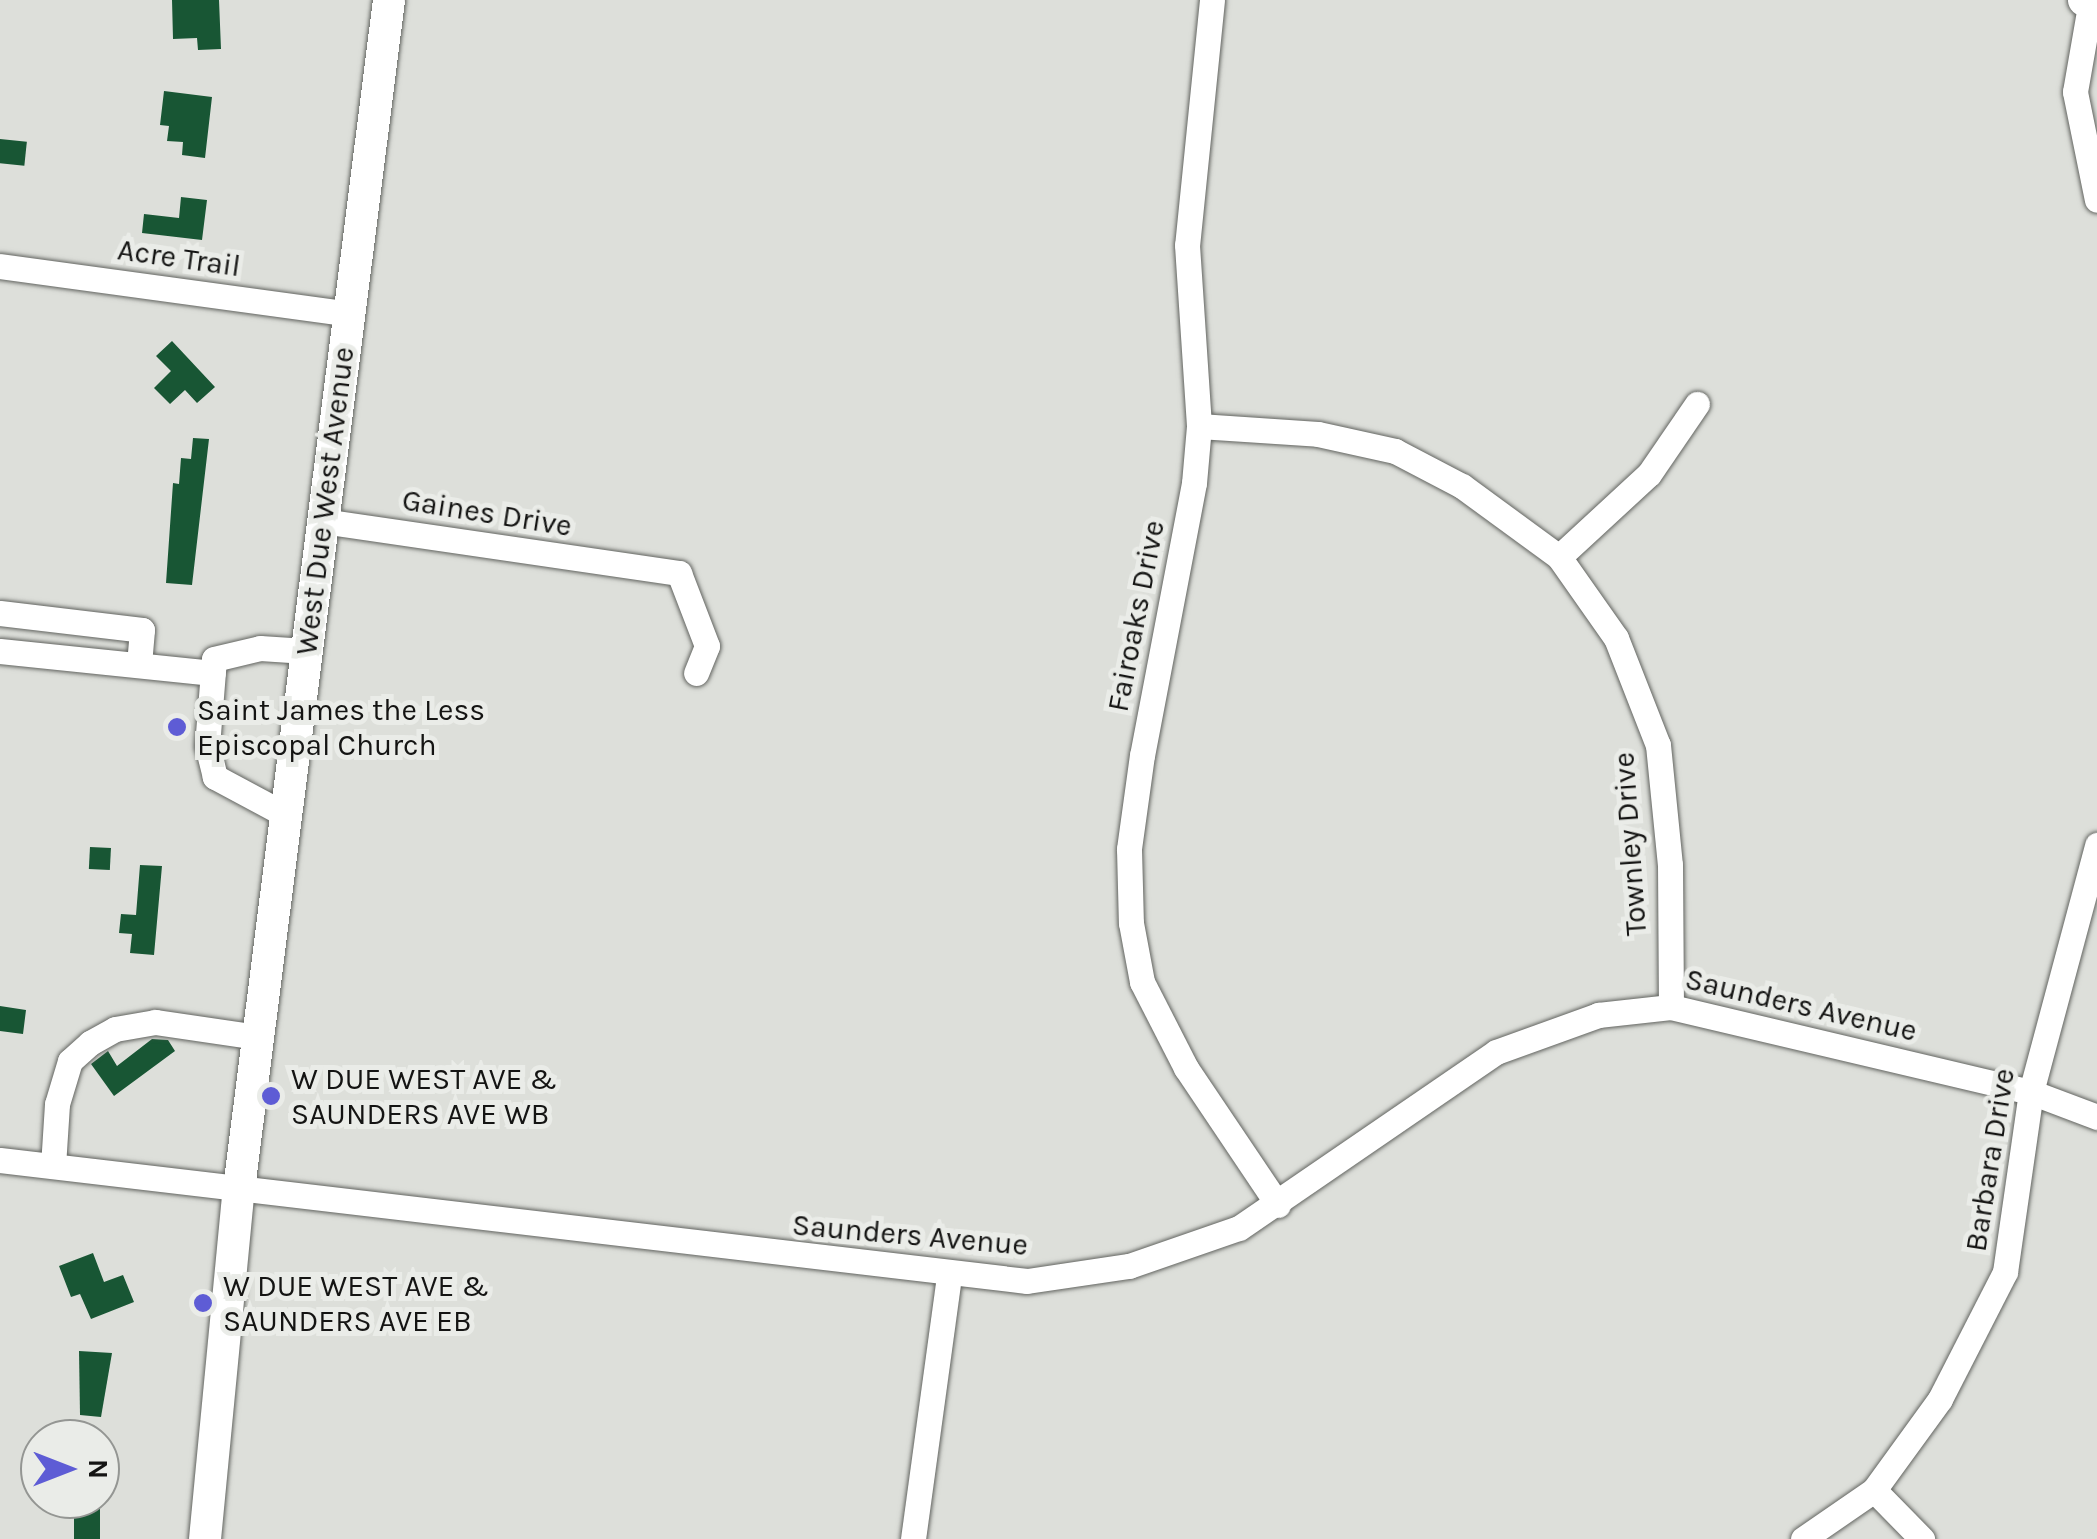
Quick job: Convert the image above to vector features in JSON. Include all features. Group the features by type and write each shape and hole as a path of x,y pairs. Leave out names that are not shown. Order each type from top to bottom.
{"main road":[{"name":"West Due West Avenue","path":"205,1539 239,1189 389,0"}],"street":[{"name":"Fairoaks Drive","path":"1212,0 1187,245 1198,426 1194,483 1129,849 1131,923 1142,982 1179,1054 1278,1205"},
{"path":"2091,1 2075,92 2097,200"},
{"name":"Acre Trail","path":"0,266 349,314"},
{"path":"1559,556 1649,474 1697,404"},
{"name":"Townley Drive","path":"1198,426 1318,434 1395,451 1462,486 1559,556 1616,638 1658,745 1670,865 1671,1007"},
{"name":"Gaines Drive","path":"322,521 642,570 670,570 685,580 707,646 696,674"},
{"path":"0,612 142,630 139,665"},
{"path":"286,815 215,777 207,746 214,659 260,648 306,651"},
{"path":"0,651 213,674"},
{"name":"Barbara Drive","path":"1803,1539 1874,1490 1940,1399 2005,1272 2031,1092 2097,845"},
{"name":"Saunders Avenue","path":"0,1160 949,1276 1026,1281 1129,1266 1195,1248 1278,1205 1496,1052 1598,1015 1671,1007 2031,1092 2097,1116"},
{"path":"52,1166 57,1104 70,1061 90,1044 115,1029 155,1022 258,1037"},
{"path":"913,1539 949,1276"},
{"path":"1874,1490 1922,1539"}],"building":[{"path":"172,0 219,0 221,49 198,50 197,38 173,39"},
{"path":"164,91 212,97 205,158 182,155 183,142 167,141 169,126 160,125"},
{"path":"0,139 27,142 24,166 0,163"},
{"path":"181,197 207,200 202,240 142,233 144,214 179,218"},
{"path":"172,341 215,387 197,403 185,390 170,404 154,388 171,371 156,356"},
{"path":"193,438 209,439 192,585 166,583 173,483 179,484 181,458 191,459"},
{"path":"90,847 111,848 110,870 89,869"},
{"path":"140,865 162,866 154,955 130,953 132,934 119,933 121,914 136,915"},
{"path":"0,1006 26,1010 23,1034 0,1031"},
{"path":"152,1039 168,1040 175,1051 114,1096 91,1064 108,1051 117,1066"},
{"path":"93,1253 104,1282 123,1275 134,1302 91,1319 80,1294 71,1297 59,1266"},
{"path":"79,1351 112,1353 101,1417 80,1415"},
{"path":"74,1519 100,1519 100,1539 74,1539"}],"place":[{"name":"Saint James the Less Episcopal Church","path":"177,727"},
{"name":"W DUE WEST AVE & SAUNDERS AVE WB","path":"271,1096"},
{"name":"W DUE WEST AVE & SAUNDERS AVE EB","path":"203,1303"}]}
